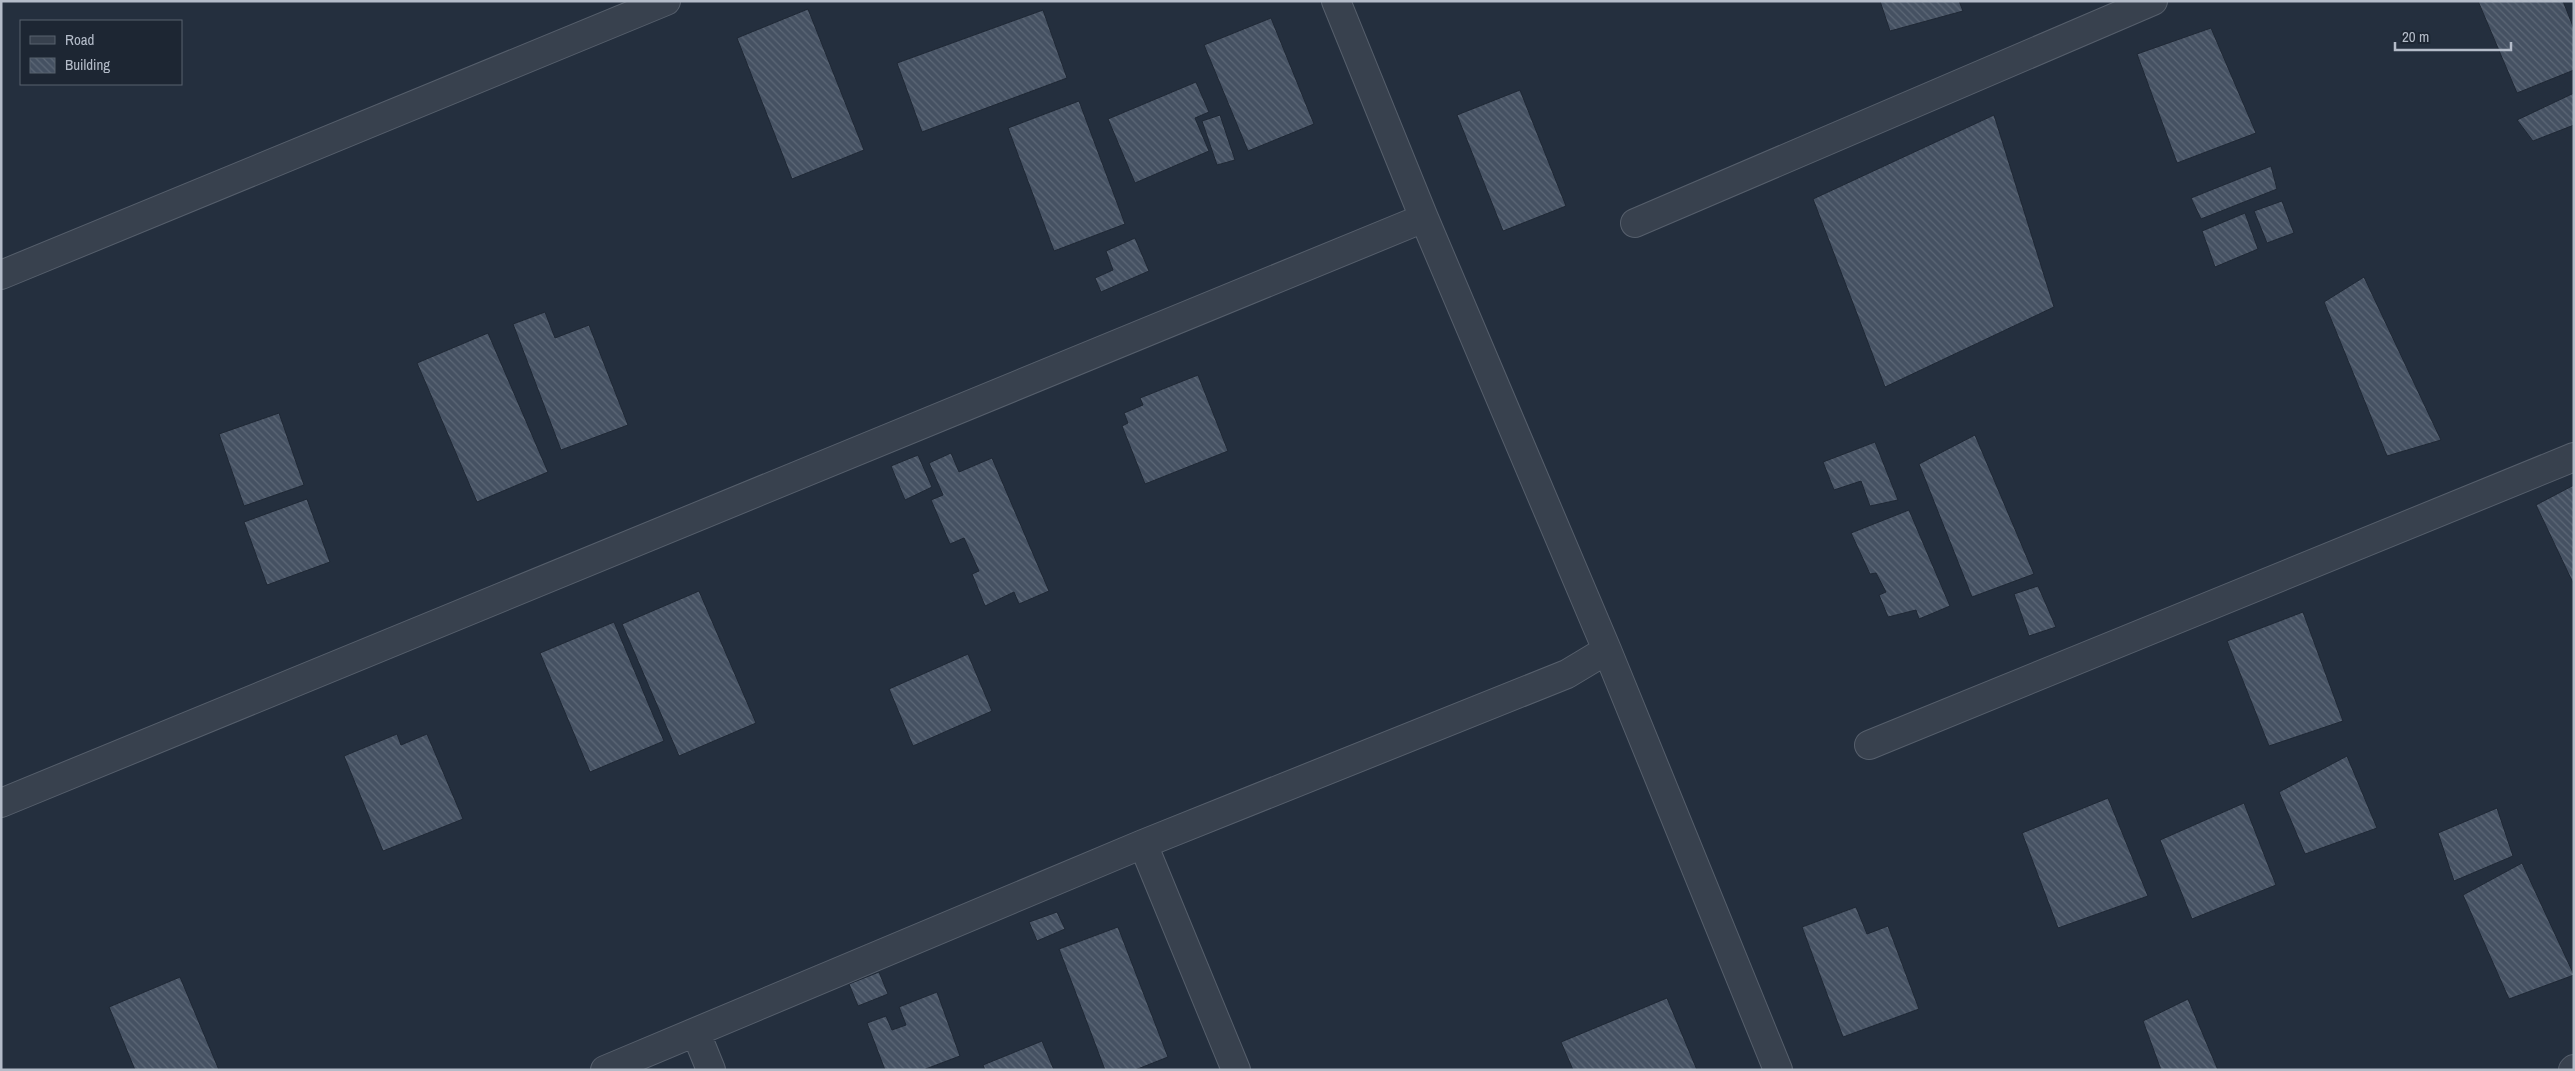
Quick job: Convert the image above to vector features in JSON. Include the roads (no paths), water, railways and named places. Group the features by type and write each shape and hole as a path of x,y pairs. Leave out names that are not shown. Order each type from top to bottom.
{"street":[{"path":"1,275 666,1"},
{"path":"1336,1 1424,218 1607,650 1778,1070"},
{"path":"1636,223 2153,1"},
{"path":"1,803 1424,218"},
{"path":"1869,745 2574,457"},
{"path":"605,1070 1143,844 1567,674 1607,650"},
{"path":"1143,844 1236,1070"},
{"path":"696,1033 711,1070"}]}
